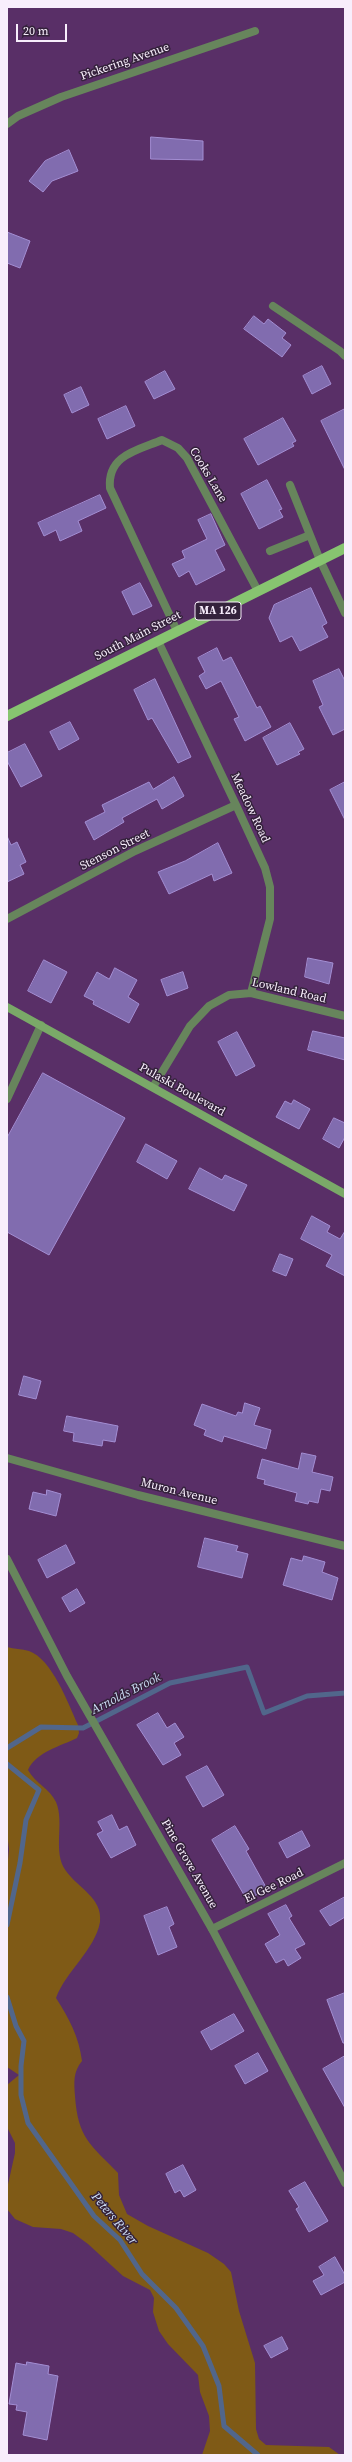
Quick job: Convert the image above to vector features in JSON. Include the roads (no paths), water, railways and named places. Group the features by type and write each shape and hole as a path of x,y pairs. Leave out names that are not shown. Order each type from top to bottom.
{"main road":[{"name":"South Main Street","path":"7,716 345,548"},
{"name":"Pulaski Boulevard","path":"7,1007 345,1194"}],"street":[{"name":"Pickering Avenue","path":"7,124 18,116 61,97 255,31"},
{"path":"273,306 340,351 345,356"},
{"name":"Cooks Lane","path":"176,631 110,488 112,467 119,459 162,440 178,448 187,458 258,591"},
{"path":"290,485 320,560 345,613"},
{"path":"270,551 310,535"},
{"name":"Meadow Road","path":"158,641 265,868 272,903 270,919 250,993"},
{"name":"Stenson Street","path":"7,919 135,851 236,805"},
{"name":"Lowland Road","path":"153,1087 190,1026 209,1006 229,995 250,993 345,1016"},
{"path":"7,1098 10,1082 41,1025"},
{"name":"Muron Avenue","path":"7,1458 138,1495 345,1546"},
{"name":"Pine Grove Avenue","path":"7,1559 67,1676 212,1929 345,2183"},
{"name":"El Gee Road","path":"212,1929 345,1863"}],"waterway":[{"name":"Arnolds Brook","path":"7,1748 41,1727 83,1728 170,1683 247,1667 264,1713 307,1696 345,1693"},
{"name":"Peters River","path":"7,1764 39,1790 26,1820 20,1863 7,1925"},
{"name":"Peters River","path":"7,1997 16,2026 24,2041 21,2066 21,2095 28,2123 94,2216 120,2240 142,2274 176,2308 203,2346 219,2386 224,2426 258,2455"}]}
